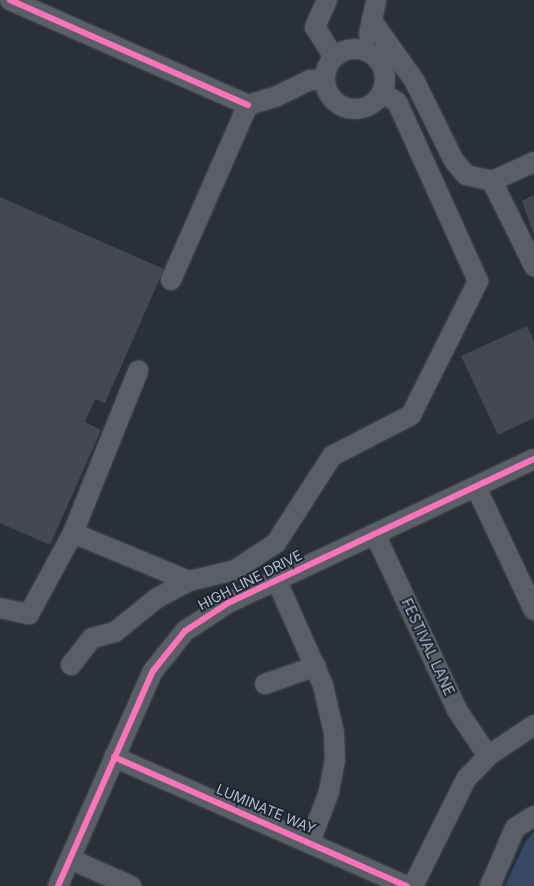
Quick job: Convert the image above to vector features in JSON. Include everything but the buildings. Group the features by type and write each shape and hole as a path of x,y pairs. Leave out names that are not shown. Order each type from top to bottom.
{"street":[{"path":"0,2 4,0"},
{"path":"10,0 248,104 275,97 310,80 325,80"},
{"path":"327,0 314,26 334,57"},
{"path":"366,50 376,0"},
{"path":"372,21 414,80 454,161 466,175 492,181 534,162"},
{"path":"349,49 366,50 384,68 382,93 378,100 362,109 345,108 331,97 325,80 334,57 349,49"},
{"path":"71,665 92,638 114,632 157,598 189,581 235,570 276,543 332,456 411,415 478,281 397,102 382,93"},
{"path":"171,280 248,104"},
{"path":"492,181 534,266"},
{"path":"0,608 29,614 73,533 138,371"},
{"name":"HIGH LINE DRIVE","path":"58,886 153,671 167,651 202,617 276,579 534,460"},
{"path":"476,487 534,610"},
{"path":"73,533 189,581"},
{"name":"FESTIVAL LANE","path":"375,534 457,710 488,756"},
{"path":"276,579 316,666 330,704 335,760 324,810 310,842"},
{"path":"265,684 316,666"},
{"path":"413,886 455,797 488,756 534,725"},
{"name":"LUMINATE WAY","path":"114,757 407,886"},
{"path":"490,886 515,828 534,816"},
{"path":"70,859 131,886"}],"water":[{"path":"534,831 534,886 505,886 526,841"}],"cycle path":[{"path":"10,0 248,105"},
{"path":"58,886 153,671 185,631 228,603 534,459"},
{"path":"114,757 407,886"}]}
